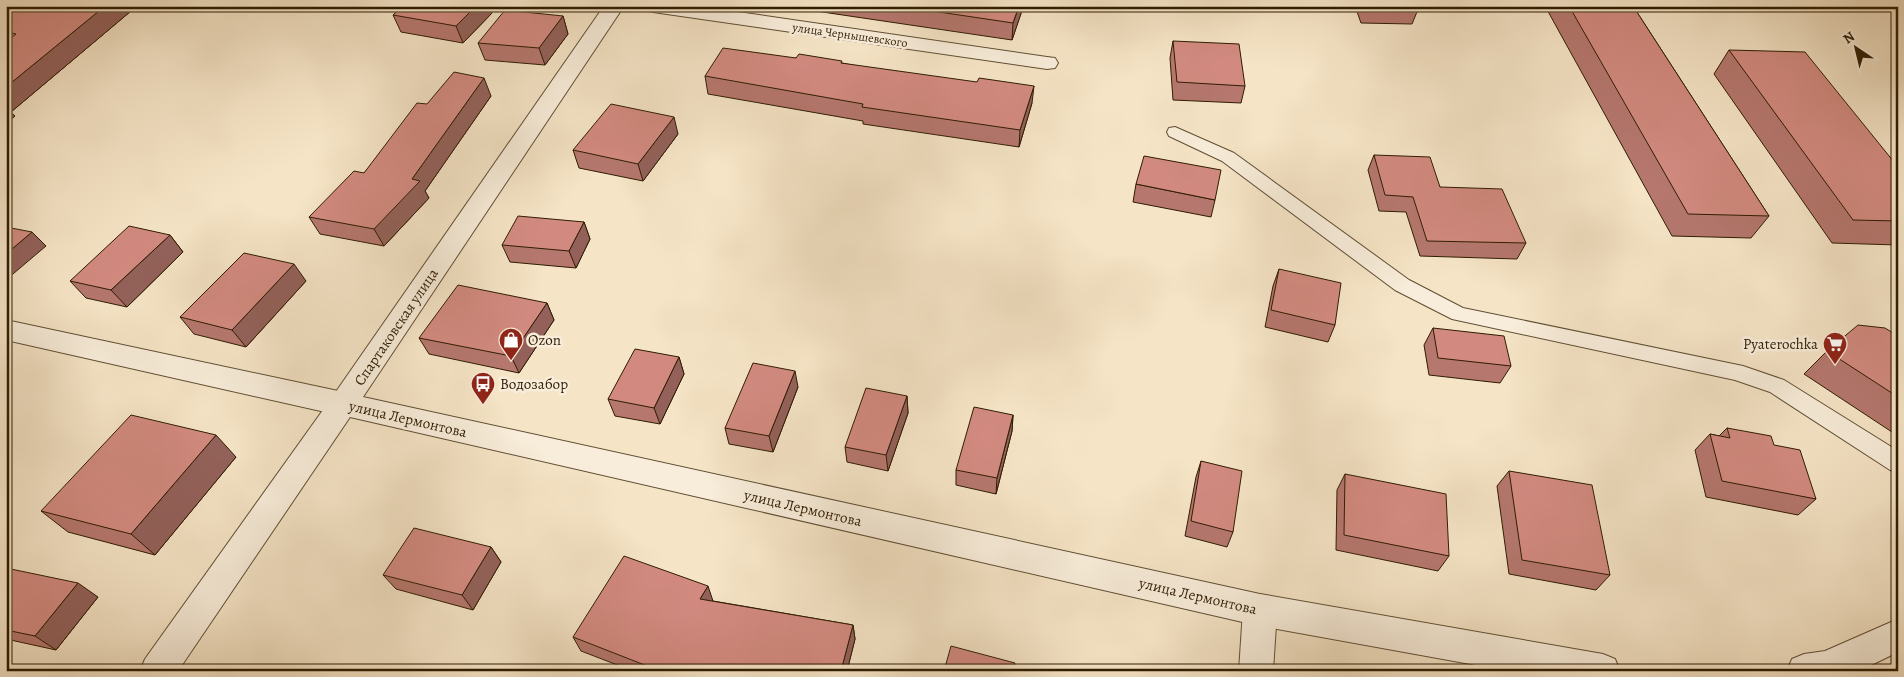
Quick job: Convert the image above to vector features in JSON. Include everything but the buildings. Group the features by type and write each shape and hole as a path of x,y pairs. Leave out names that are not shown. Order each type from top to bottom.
{"street":[{"name":"Спартаковская улица","path":"157,671 343,404 614,6"},
{"name":"улица Чернышевского","path":"653,6 1047,63"},
{"name":"улица Лермонтова","path":"6,330 1260,610 1603,671"},
{"path":"1256,671 1260,610"},
{"path":"1804,671 1827,668 1897,638"}],"lane":[{"path":"1175,132 1228,157 1402,285 1459,314 1736,372 1760,380 1777,386 1898,463"}],"place":[{"name":"Ozon","path":"511,361"},
{"name":"Pyaterochka","path":"1835,365"},
{"name":"Водозабор","path":"483,405"}]}
